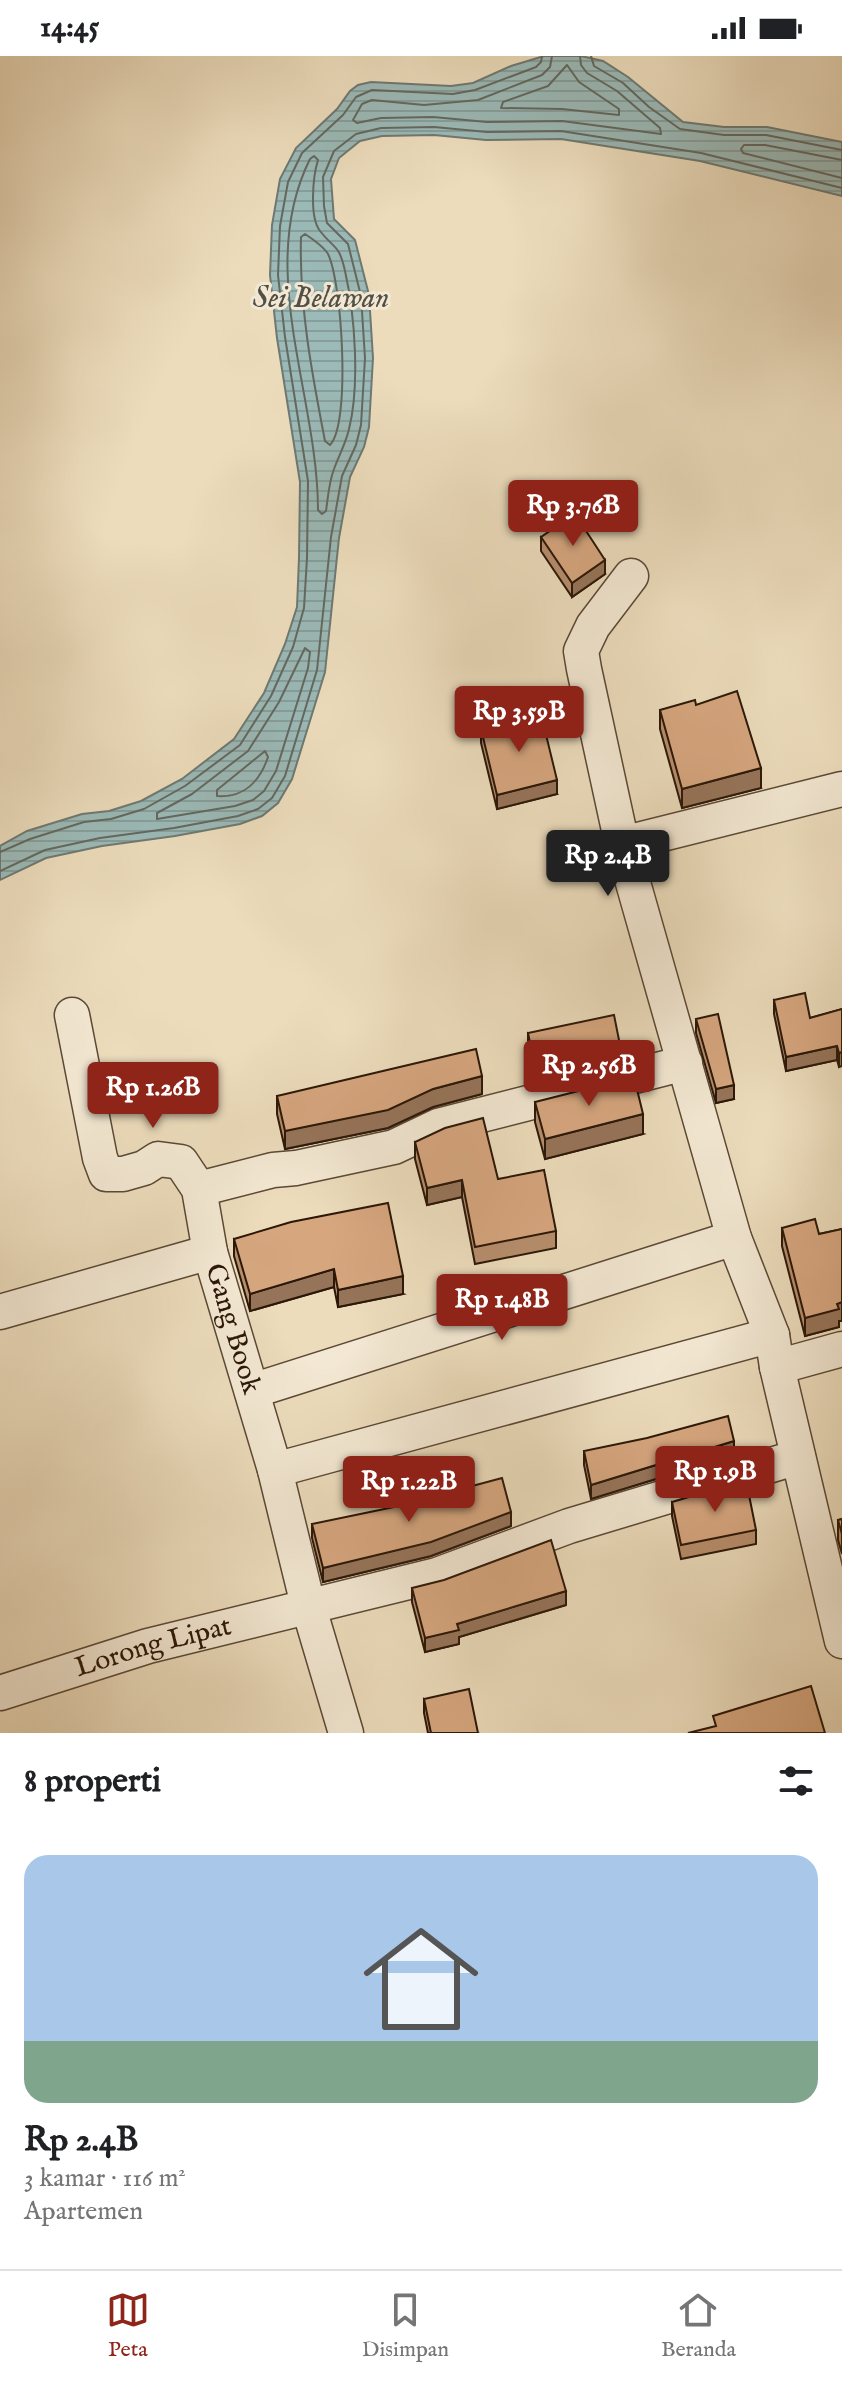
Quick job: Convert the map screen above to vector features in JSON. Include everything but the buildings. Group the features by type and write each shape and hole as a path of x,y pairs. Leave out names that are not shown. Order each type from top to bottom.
{"street":[{"path":"631,576 593,626 581,651 622,844 734,1238 774,1351 842,1641"},
{"path":"622,844 842,789"},
{"path":"72,1015 100,1158 106,1174 123,1174 144,1168 158,1159 181,1162 199,1189 273,1170 394,1147 438,1126 685,1063"},
{"name":"Gang Book","path":"199,1189 210,1252 275,1470 308,1605 346,1733"},
{"path":"252,1391 734,1238"},
{"path":"0,1312 210,1252"},
{"path":"275,1470 774,1351 842,1349"},
{"name":"Lorong Lipat","path":"0,1693 148,1646 437,1575 569,1526 798,1457"}],"water":[{"name":"Sei Belawan","path":"544,56 581,56 603,61 628,77 683,122 724,127 767,127 842,142 842,196 700,161 561,139 382,136 360,141 339,158 331,179 334,219 355,240 369,295 373,358 369,427 364,447 350,477 339,538 325,672 292,779 278,803 262,816 240,824 46,858 0,880 0,846 27,831 82,814 109,811 141,801 182,779 234,739 264,693 285,644 297,607 300,482 270,275 272,225 280,179 296,148 358,85 371,82 451,86 473,83"}]}
